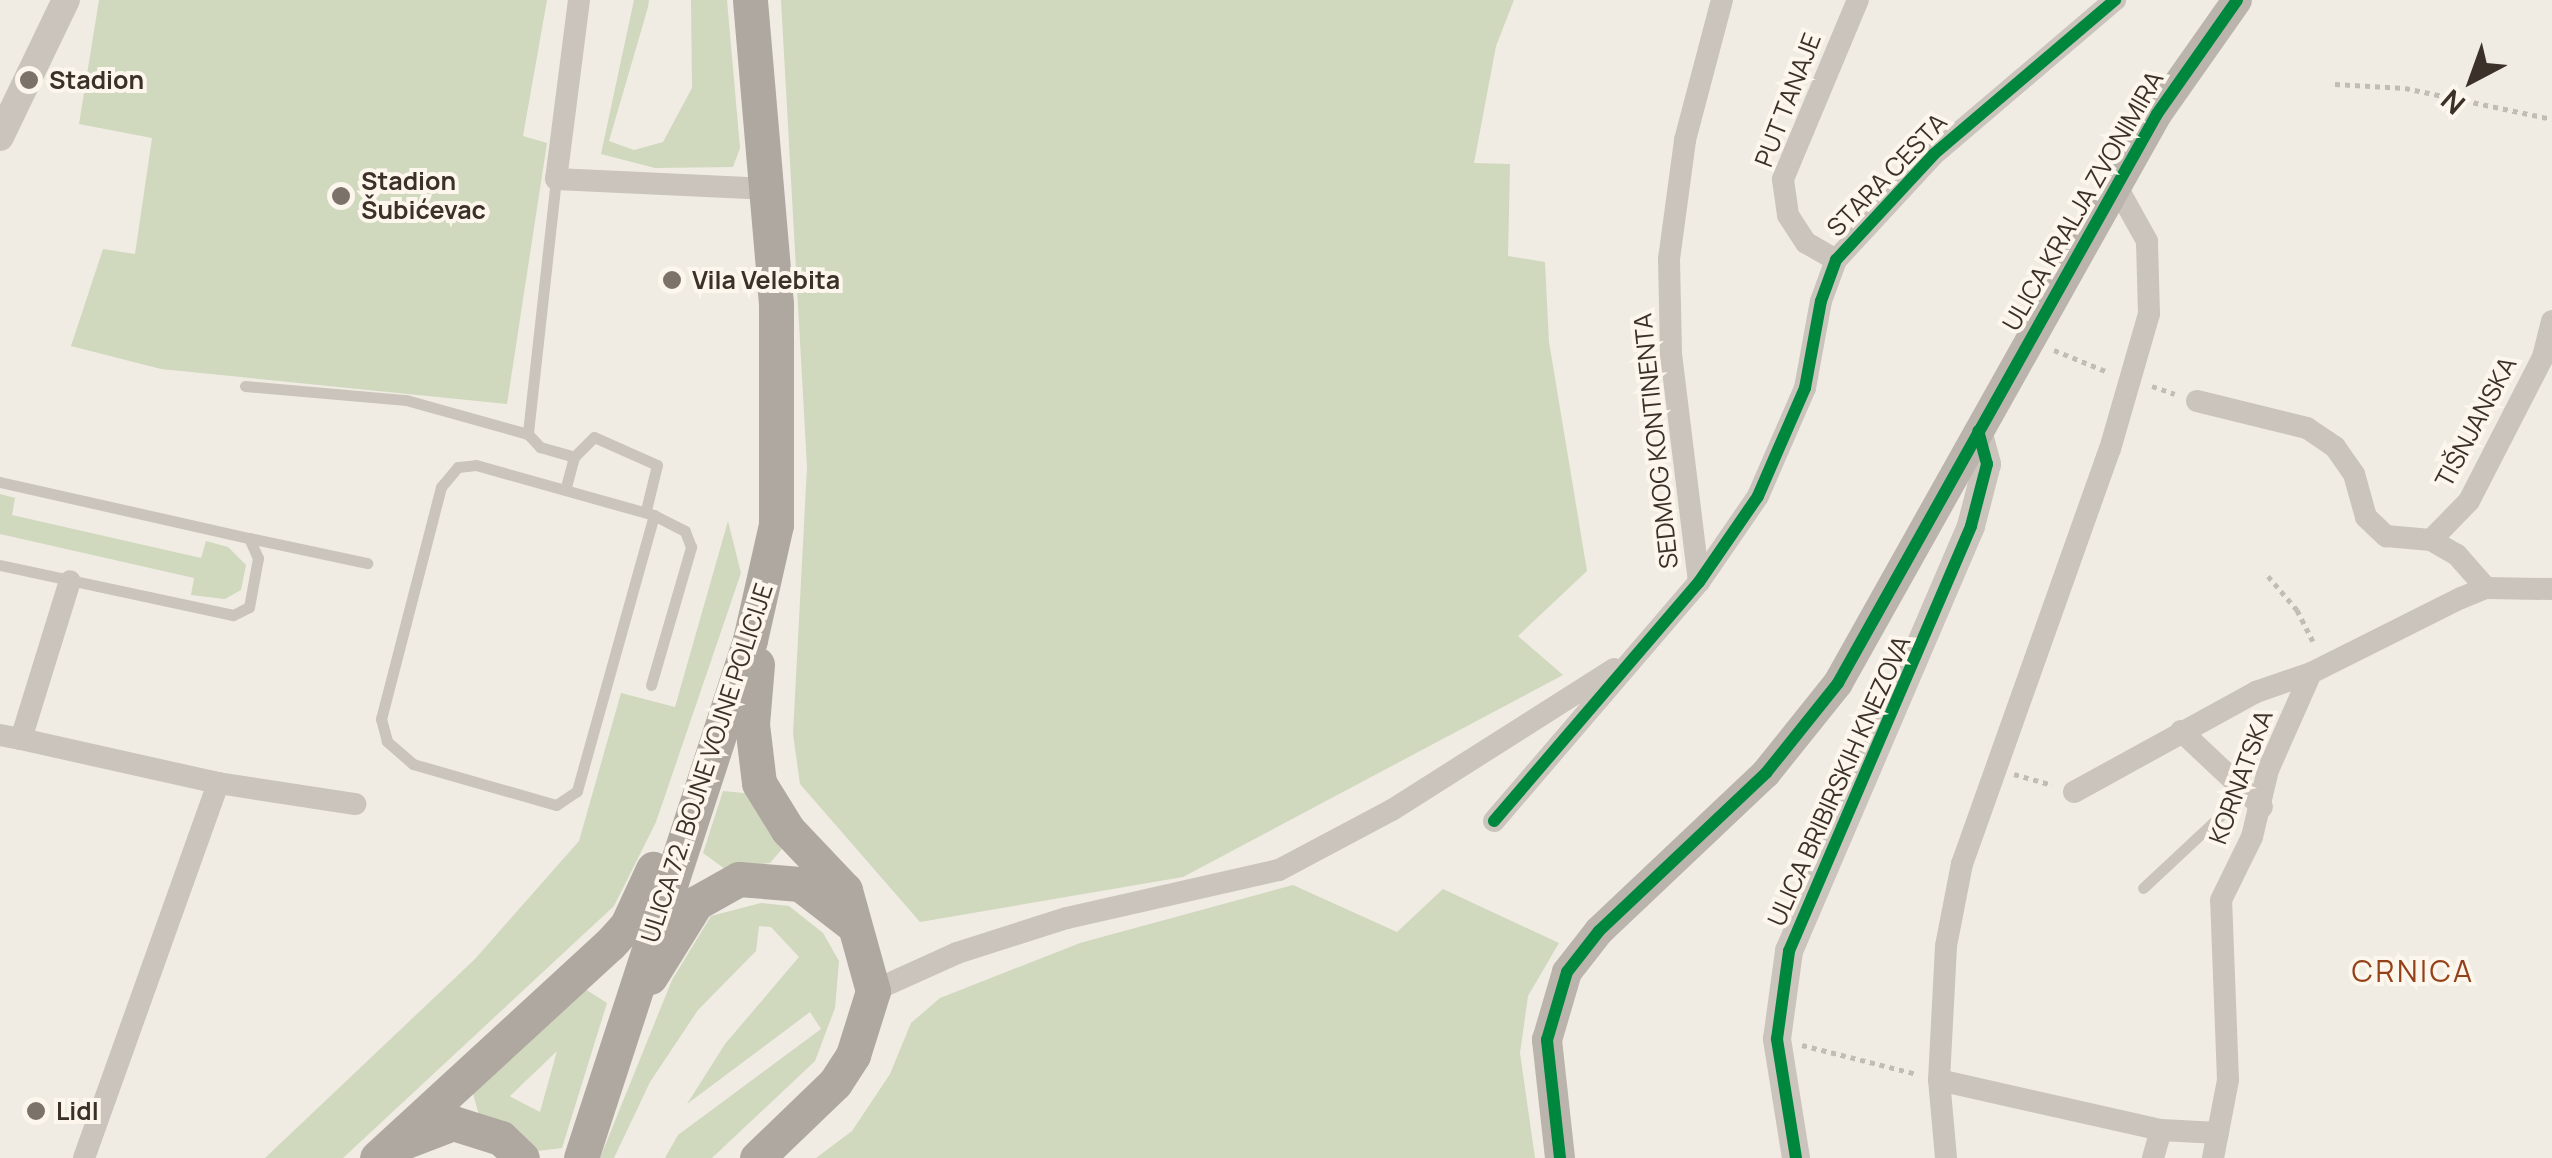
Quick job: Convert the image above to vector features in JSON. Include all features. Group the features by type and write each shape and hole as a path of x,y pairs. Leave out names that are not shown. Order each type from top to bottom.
{"main road":[{"name":"ULICA 72. BOJNE VOJNE POLICIJE","path":"580,1158 705,784 768,576 778,475 766,189 750,0"},
{"name":"ULICA KRALJA ZVONIMIRA","path":"1560,1158 1546,1040 1568,972 1599,931 1801,733 1847,667 2184,68 2237,0"},
{"path":"750,640 758,672 752,724 759,783 788,830 845,890 873,991 853,1055 835,1082 757,1158"},
{"path":"380,1155 610,944 638,905 677,816 705,784"},
{"path":"631,996 666,959 696,903 740,879 800,884 824,897 860,934"},
{"path":"380,1155 453,1123 502,1138 522,1158"}],"street":[{"path":"0,137 66,0"},
{"path":"579,0 556,179 766,189"},
{"name":"SEDMOG KONTINENTA","path":"1698,582 1670,354 1669,258 1685,140 1722,0"},
{"name":"STARA CESTA","path":"1494,821 1622,665 1698,582 1758,496 1805,388 1821,300 1836,260 1934,154 2114,0"},
{"name":"PUT TANAJE","path":"1836,260 1806,243 1788,215 1784,179 1859,1"},
{"path":"1946,1158 1939,1080 1946,946 1962,864 2122,414 2149,314 2147,241 2117,187"},
{"name":"TIŠNJANSKA","path":"2432,540 2469,501 2543,358 2552,322"},
{"path":"2197,401 2306,428 2335,447 2354,474 2366,518 2386,536 2432,540 2458,555 2486,588"},
{"name":"ULICA BRIBIRSKIH KNEZOVA","path":"1796,1158 1777,1039 1779,994 1805,902 1971,526 1988,464 1978,431"},
{"path":"70,581 10,737 218,782 355,804"},
{"path":"2074,792 2256,692 2318,669 2486,588 2552,590"},
{"path":"873,991 958,953 1067,918 1279,870 1392,810 1622,665"},
{"name":"KORNATSKA","path":"2213,1158 2228,1080 2218,926 2222,900 2254,800 2318,669"},
{"path":"2180,731 2254,800"},
{"path":"84,1158 218,782"},
{"path":"1939,1080 2161,1130 2218,1133"},
{"path":"2153,1158 2161,1130"}],"lane":[{"path":"528,434 556,179"},
{"path":"245,386 406,400 528,434 540,447 574,458"},
{"path":"566,487 574,458 594,437 657,465 650,512 576,790 568,800 556,805 398,755 381,719 384,689 441,487 458,468 476,464 650,512 685,531 691,546 651,685"},
{"path":"0,482 367,563"},
{"path":"0,564 233,615 249,606 256,584 258,558 249,538"},
{"path":"2142,888 2254,800"}],"path":[{"path":"2335,84 2405,88 2552,118"},
{"path":"2268,576 2297,610 2318,669"},
{"path":"1998,770 2074,792"},
{"path":"1777,1039 1939,1080"}],"green space":[{"name":"Stadion Šubićevac","path":"99,0 547,0 523,136 547,143 507,404 161,369 71,346 103,249 135,254 152,138 79,124"},
{"path":"634,0 649,0 648,7 609,141 634,150 663,142 692,88 691,0 727,0 740,148 733,167 655,168 601,154"},
{"path":"781,0 1514,0 1496,46 1474,163 1510,164 1508,256 1545,262 1549,342 1587,571 1518,636 1563,675 1183,877 920,922 800,784 793,734 807,467"},
{"path":"0,494 15,498 12,515 201,558 206,541 228,547 246,565 241,590 225,599 191,595 194,578 0,534"},
{"path":"728,521 741,573 656,822 614,906 343,1158 265,1158 475,959 579,841 621,693 675,707"},
{"path":"723,791 753,794 787,843 770,863 725,869 703,853"},
{"path":"1293,885 1397,932 1443,889 1559,943 1528,996 1520,1053 1535,1158 816,1158 852,1131 890,1074 911,1023 940,998 1080,943"},
{"path":"761,903 789,906 823,933 839,961 835,1008 815,1061 712,1158 665,1158 678,1135 821,1029 810,1012 687,1104 725,1044 799,957 771,927 759,926 756,951 698,1010 650,1082 614,1158 600,1158 672,980 711,916"},
{"path":"585,989 607,1003 562,1148 537,1151 479,1115 472,1090","holes":["557,1051 540,1112 510,1096"]}],"cycle path":[{"path":"1494,821 1699,582 1758,496 1805,388 1821,301 1836,260 1934,154 2115,0"},
{"path":"1560,1158 1547,1040 1567,972 1599,931 1766,773 1838,683 2157,114 2237,0"},
{"path":"1796,1158 1777,1039 1789,951 1971,526 1987,464 1978,431"}],"place":[{"name":"Stadion","path":"29,80"},
{"name":"Stadion Šubićevac","path":"341,196"},
{"name":"Vila Velebita","path":"672,280"},
{"name":"Lidl","path":"36,1111"}],"district":[{"name":"CRNICA","path":"2413,971"}]}
